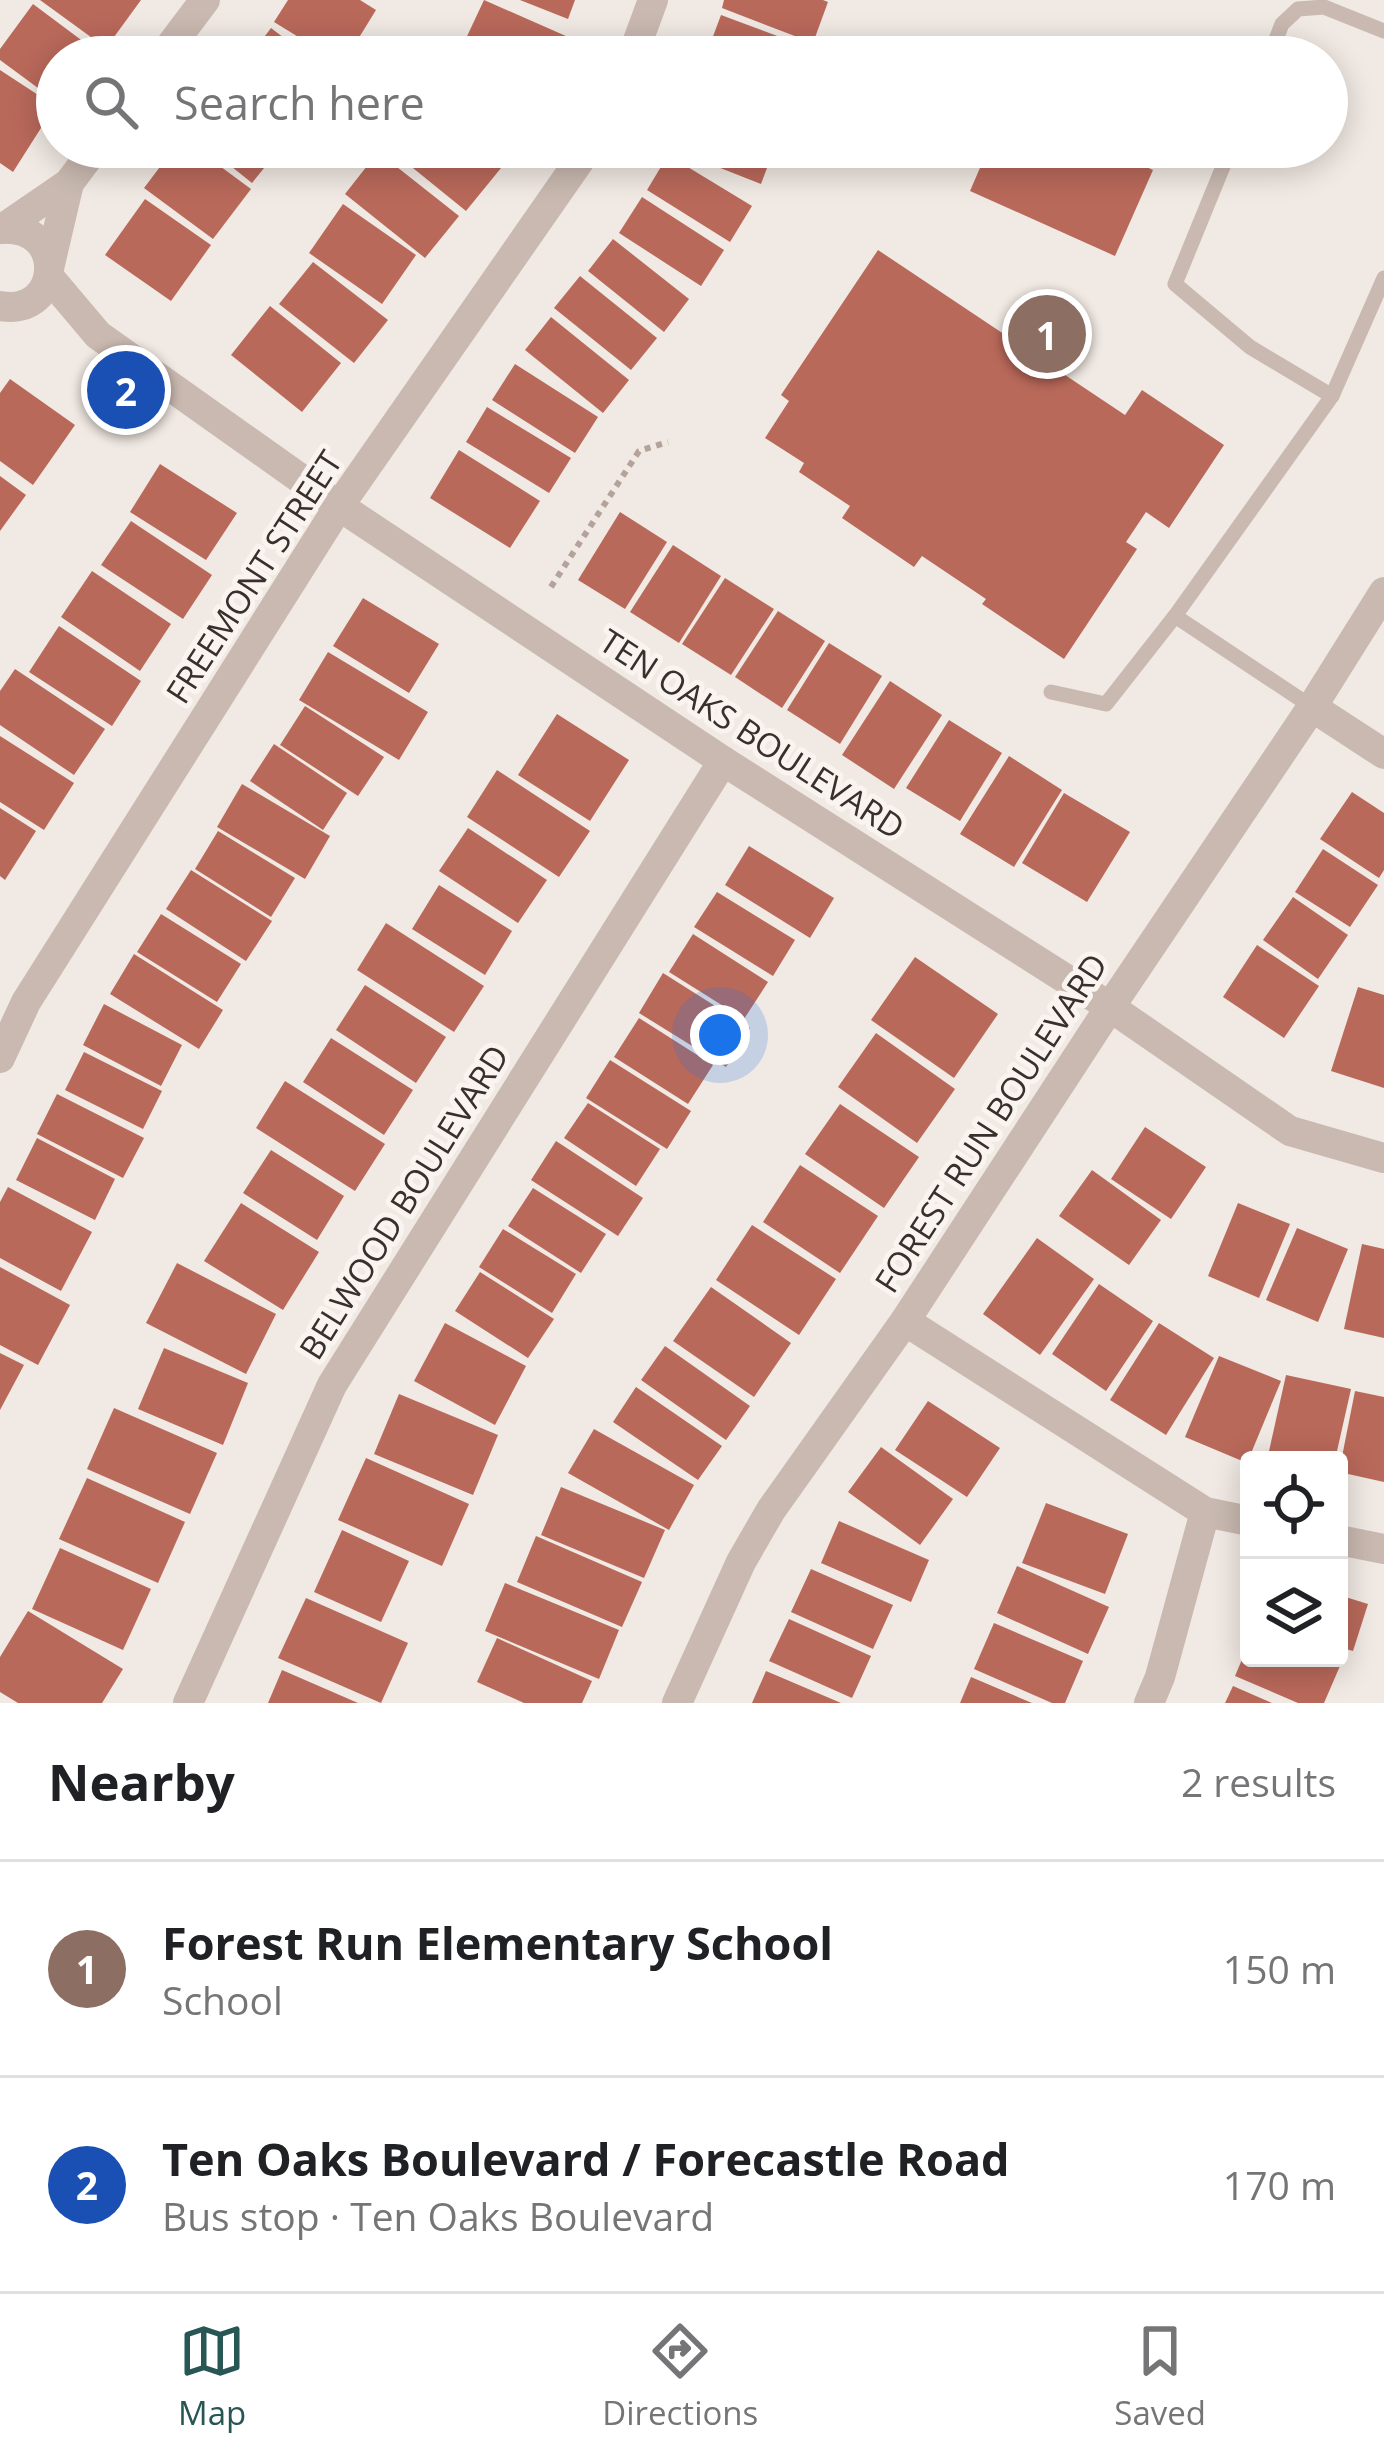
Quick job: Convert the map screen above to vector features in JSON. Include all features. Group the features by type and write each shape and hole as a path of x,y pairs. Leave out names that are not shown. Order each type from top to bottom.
{"street":[{"path":"178,36 205,0"},
{"path":"640,36 653,0"},
{"path":"1,229 69,183 80,168"},
{"name":"FREEMONT STREET","path":"0,1058 26,1002 339,506 574,168"},
{"path":"8,309 44,290 69,183"},
{"name":"TEN OAKS BOULEVARD","path":"1,229 28,232 38,240 49,270 98,335 339,506 723,761 1110,1007 1290,1131 1384,1158"},
{"name":"TEN OAKS BOULEVARD","path":"8,309 98,335"},
{"name":"FOREST RUN BOULEVARD","path":"677,1703 741,1562 772,1510 905,1322 1384,592"},
{"path":"1312,707 1384,754"},
{"name":"BELWOOD BOULEVARD","path":"188,1703 332,1385 723,761"},
{"path":"905,1322 1205,1512 1240,1519"},
{"path":"1149,1703 1205,1512"},
{"path":"1348,1542 1384,1549"}],"lane":[{"path":"1278,36 1298,8 1324,7 1384,31"},
{"path":"1223,168 1175,284 1250,347 1332,396"},
{"path":"1051,692 1106,704 1332,396 1384,278"},
{"path":"1175,616 1312,707"}],"path":[{"path":"551,587 639,451 668,442"}],"building":[{"path":"40,0 141,0 115,36 90,36"},
{"path":"288,0 360,0 376,10 360,36 297,36 274,22"},
{"path":"484,0 566,36 467,36"},
{"path":"520,0 575,0 568,19"},
{"path":"724,0 828,2 816,36 795,36 722,8"},
{"path":"33,4 76,36 36,36 36,87 0,60 0,49"},
{"path":"721,15 777,36 713,36"},
{"path":"0,70 36,94 36,136 13,172 0,163"},
{"path":"159,168 222,168 251,189 213,239 144,188"},
{"path":"233,168 264,168 252,183"},
{"path":"365,168 398,168 459,216 425,258 345,194"},
{"path":"413,168 501,168 466,211"},
{"path":"660,168 689,168 752,206 730,242 647,190"},
{"path":"720,168 767,168 761,184"},
{"path":"980,168 1153,170 1115,256 970,191"},
{"path":"642,197 724,250 701,286 619,233"},
{"path":"145,199 211,245 171,301 105,255"},
{"path":"343,204 416,255 382,304 309,253"},
{"path":"613,239 689,299 664,332 588,271"},
{"path":"878,250 1125,415 1142,390 1224,445 1169,528 1146,512 1126,542 1137,549 1064,659 982,604 986,599 922,556 914,567 842,518 850,506 799,472 804,463 765,438 789,401 781,395"},
{"path":"313,262 388,320 354,363 279,304"},
{"path":"580,276 657,338 631,370 554,308"},
{"path":"270,306 341,363 302,412 231,355"},
{"path":"551,317 629,380 603,413 525,350"},
{"path":"515,364 598,417 575,453 492,400"},
{"path":"10,379 75,425 33,485 0,461 0,393"},
{"path":"487,407 571,458 549,493 466,442"},
{"path":"459,450 540,501 510,548 430,498"},
{"path":"160,464 237,513 206,560 130,512"},
{"path":"0,476 26,495 0,531"},
{"path":"620,512 667,542 625,609 578,580"},
{"path":"131,521 212,575 183,619 101,565"},
{"path":"673,545 721,576 679,643 630,612"},
{"path":"92,571 171,624 140,671 61,617"},
{"path":"725,578 774,609 731,675 682,644"},
{"path":"363,598 439,644 409,693 333,646"},
{"path":"778,611 825,641 782,708 735,677"},
{"path":"59,626 141,681 112,726 29,672"},
{"path":"829,643 882,676 840,744 787,710"},
{"path":"328,652 428,712 399,760 299,700"},
{"path":"15,669 105,729 74,775 0,725 0,691"},
{"path":"890,681 942,715 894,789 842,755"},
{"path":"305,706 384,757 358,796 280,745"},
{"path":"557,714 629,760 590,821 518,775"},
{"path":"949,720 1002,753 960,821 906,788"},
{"path":"0,736 74,783 44,830 0,802"},
{"path":"274,744 347,793 323,830 250,781"},
{"path":"1009,756 1062,790 1014,867 960,834"},
{"path":"497,770 590,831 559,877 467,817"},
{"path":"242,784 330,836 305,879 217,827"},
{"path":"1352,792 1384,813 1384,870 1379,878 1320,839"},
{"path":"1064,793 1130,832 1087,902 1022,863"},
{"path":"0,808 36,831 5,880 0,876"},
{"path":"468,828 547,880 518,923 439,871"},
{"path":"218,831 295,878 271,917 195,869"},
{"path":"749,846 834,898 810,938 725,885"},
{"path":"1323,849 1378,885 1350,927 1295,892"},
{"path":"191,870 272,921 246,961 166,909"},
{"path":"439,885 512,931 485,975 412,929"},
{"path":"717,892 795,940 773,976 694,927"},
{"path":"1293,897 1348,935 1318,979 1263,940"},
{"path":"161,914 241,964 217,1002 137,952"},
{"path":"386,923 484,986 454,1032 357,970"},
{"path":"693,934 768,982 744,1019 669,972"},
{"path":"1257,945 1319,986 1284,1038 1223,997"},
{"path":"134,954 223,1010 199,1049 110,994"},
{"path":"915,957 998,1014 954,1078 871,1020"},
{"path":"663,973 750,1028 726,1067 639,1013"},
{"path":"365,985 446,1037 416,1083 336,1030"},
{"path":"1358,987 1384,995 1384,1088 1331,1071"},
{"path":"104,1004 182,1045 161,1086 83,1045"},
{"path":"639,1018 713,1065 688,1104 614,1057"},
{"path":"876,1033 955,1089 917,1143 838,1087"},
{"path":"331,1038 413,1090 384,1135 303,1082"},
{"path":"84,1052 162,1091 143,1129 65,1090"},
{"path":"610,1060 691,1111 667,1149 586,1098"},
{"path":"285,1081 385,1144 355,1191 256,1128"},
{"path":"57,1094 144,1138 123,1178 37,1134"},
{"path":"588,1103 660,1149 636,1186 564,1138"},
{"path":"840,1104 919,1157 884,1208 805,1154"},
{"path":"1145,1127 1206,1167 1171,1219 1111,1179"},
{"path":"37,1138 115,1179 95,1220 16,1180"},
{"path":"556,1141 643,1198 618,1236 531,1180"},
{"path":"271,1150 344,1196 317,1240 243,1193"},
{"path":"800,1165 878,1216 840,1273 763,1222"},
{"path":"1092,1170 1161,1220 1129,1265 1059,1216"},
{"path":"8,1187 92,1232 61,1291 0,1258 0,1202"},
{"path":"533,1188 606,1234 581,1273 508,1226"},
{"path":"241,1203 319,1252 283,1310 204,1261"},
{"path":"1238,1203 1290,1224 1259,1298 1208,1276"},
{"path":"752,1225 836,1279 799,1335 716,1280"},
{"path":"1297,1228 1348,1249 1318,1322 1266,1300"},
{"path":"503,1229 576,1274 552,1313 479,1267"},
{"path":"1037,1238 1094,1279 1040,1355 983,1314"},
{"path":"1362,1244 1384,1249 1384,1338 1344,1329"},
{"path":"177,1263 276,1314 246,1374 146,1323"},
{"path":"0,1267 70,1305 38,1365 0,1345"},
{"path":"480,1272 554,1319 528,1358 455,1311"},
{"path":"1099,1284 1153,1321 1106,1391 1052,1354"},
{"path":"711,1287 791,1343 754,1397 673,1341"},
{"path":"445,1323 526,1366 495,1425 414,1381"},
{"path":"1159,1323 1214,1358 1166,1435 1110,1400"},
{"path":"665,1346 750,1406 726,1440 641,1380"},
{"path":"164,1348 248,1383 223,1445 138,1409"},
{"path":"0,1353 24,1365 0,1410"},
{"path":"1219,1356 1281,1381 1252,1451 1240,1451 1240,1460 1185,1437"},
{"path":"1286,1375 1351,1389 1337,1451 1269,1451"},
{"path":"636,1387 722,1446 698,1480 613,1422"},
{"path":"1355,1391 1384,1397 1384,1482 1348,1474 1348,1451 1343,1451"},
{"path":"399,1394 498,1435 473,1495 374,1454"},
{"path":"928,1401 1000,1448 967,1497 895,1450"},
{"path":"114,1408 217,1453 190,1514 87,1469"},
{"path":"594,1429 694,1485 669,1530 568,1473"},
{"path":"881,1447 953,1499 920,1545 848,1492"},
{"path":"366,1458 469,1504 442,1566 338,1520"},
{"path":"87,1478 185,1522 158,1583 59,1539"},
{"path":"561,1487 665,1530 644,1578 541,1535"},
{"path":"1046,1503 1128,1534 1105,1594 1022,1563"},
{"path":"839,1521 929,1560 911,1602 821,1563"},
{"path":"342,1530 409,1561 381,1622 314,1592"},
{"path":"536,1536 642,1582 622,1627 517,1582"},
{"path":"60,1548 151,1589 123,1650 32,1609"},
{"path":"1017,1566 1109,1607 1088,1654 997,1613"},
{"path":"811,1569 893,1605 873,1649 791,1612"},
{"path":"505,1583 619,1630 599,1679 485,1631"},
{"path":"306,1598 408,1643 381,1703 278,1658"},
{"path":"1348,1598 1368,1604 1353,1651 1348,1650"},
{"path":"28,1611 123,1669 102,1703 18,1703 0,1692 0,1657"},
{"path":"789,1619 871,1656 852,1698 769,1661"},
{"path":"994,1623 1083,1661 1065,1703 1052,1703 974,1669"},
{"path":"497,1638 592,1681 582,1703 524,1703 477,1682"},
{"path":"1240,1664 1340,1667 1324,1703 1298,1703 1235,1676"},
{"path":"282,1670 358,1703 268,1703"},
{"path":"766,1671 841,1703 752,1703"},
{"path":"971,1677 1032,1703 960,1703"},
{"path":"1233,1686 1272,1703 1225,1703"}],"place":[{"name":"Forest Run Elementary School","path":"1047,334"},
{"name":"Ten Oaks Boulevard / Forecastle Road","path":"126,390"}]}
